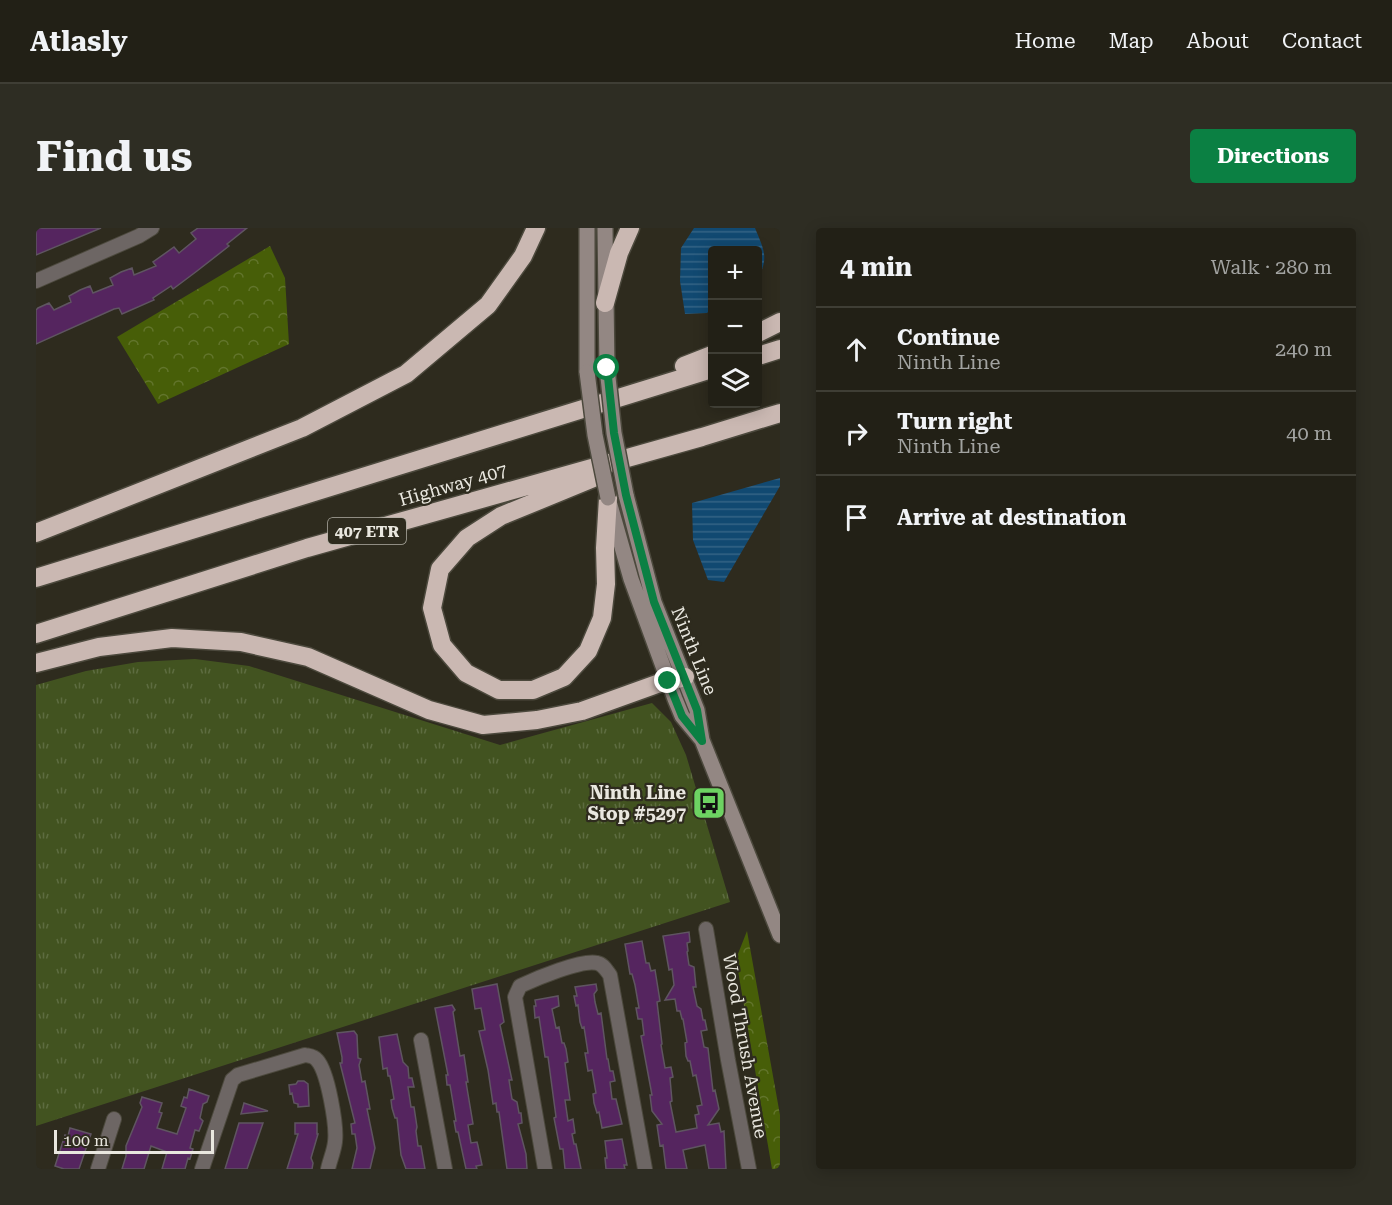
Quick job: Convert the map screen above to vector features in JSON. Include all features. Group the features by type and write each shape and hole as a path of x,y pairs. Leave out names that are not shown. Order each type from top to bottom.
{"highway":[{"path":"36,533 302,428 406,374 488,305 523,256 536,228"},
{"path":"606,303 620,253 630,228"},
{"path":"762,331 780,322"},
{"path":"762,355 780,350"},
{"path":"572,412 649,377 697,363 708,357"},
{"name":"Highway 407","path":"36,578 708,370"},
{"name":"Highway 407","path":"36,634 307,548 780,413"},
{"path":"617,496 605,548 606,584 602,619 588,651 564,676 533,690 499,690 466,673 442,645 432,608 441,569 467,538 501,516 654,453 702,437"},
{"path":"36,663 99,647 172,638 241,642 308,657 429,711 483,725 537,720 582,711 676,679"}],"main road":[{"name":"Ninth Line","path":"587,228 587,372 595,435 654,602 676,679 682,716 702,741 780,935"},
{"name":"Ninth Line","path":"605,228 607,368 614,433 617,496"}],"street":[{"path":"36,280 139,236 152,228"},
{"name":"Wood Thrush Avenue","path":"706,929 749,1169"},
{"path":"544,1169 515,997 520,986 526,983 562,969 594,962 603,965 610,975 645,1169"},
{"path":"421,1040 445,1169"},
{"path":"202,1169 232,1080 238,1075 305,1055 317,1060 327,1083 335,1132 335,1143 328,1169"},
{"path":"98,1169 114,1119"}],"green space":[{"path":"270,246 285,278 289,344 158,404 117,337"},
{"path":"195,659 249,666 500,745 652,703 671,722 686,755 730,902 36,1126 36,685 86,671 138,662"},
{"path":"747,931 780,1115 780,1169 772,1169 736,959"}],"water":[{"path":"694,228 755,228 763,248 763,265 762,268 762,246 708,246 708,312 685,314 680,281 681,248"},
{"path":"780,478 780,486 724,582 708,580 693,540 692,503"}],"building":[{"path":"36,228 101,228 36,255"},
{"path":"198,228 247,228 227,244 229,246 197,271 173,289 171,286 153,298 154,300 122,314 119,308 114,309 36,344 36,310 38,308 49,303 54,310 71,302 69,296 80,290 90,286 93,293 113,285 110,278 121,272 132,268 134,275 156,266 153,262 174,247 179,253 196,239 191,233"},
{"path":"689,932 690,942 687,943 687,952 689,965 694,967 696,987 693,987 697,1006 701,1009 703,1020 705,1020 707,1030 701,1031 704,1047 708,1048 713,1091 715,1090 719,1109 708,1125 719,1123 721,1132 724,1131 726,1169 709,1169 705,1145 683,1150 687,1169 666,1169 663,1145 660,1146 657,1125 662,1124 652,1111 650,1095 652,1095 641,1036 644,1035 642,1019 638,1019 636,1008 639,1008 625,944 642,941 646,963 649,963 651,971 655,970 660,1001 657,1002 661,1045 665,1068 671,1067 673,1077 670,1078 672,1101 670,1102 676,1132 697,1128 695,1115 699,1114 697,1106 702,1105 696,1075 693,1076 690,1061 686,1056 685,1043 687,1042 683,1019 680,1011 677,1011 675,999 665,1000 674,985 663,936"},
{"path":"497,984 504,1022 500,1025 512,1080 509,1080 512,1099 517,1102 519,1113 521,1113 522,1123 518,1124 526,1154 527,1169 507,1169 499,1112 497,1112 496,1103 493,1104 479,1031 485,1030 481,1008 475,1009 472,989"},
{"path":"596,984 595,1002 598,1014 601,1013 607,1059 615,1081 610,1082 612,1099 616,1099 622,1124 602,1128 599,1112 597,1113 594,1103 593,1094 596,1093 592,1070 588,1071 584,1027 582,1028 580,1022 578,1005 576,1006 574,996 577,996 575,987"},
{"path":"558,996 559,1006 552,1009 556,1028 559,1027 562,1043 566,1049 568,1062 565,1063 570,1100 565,1100 568,1121 573,1119 575,1133 572,1134 581,1169 565,1169 563,1149 560,1149 554,1118 556,1117 548,1057 545,1057 539,1017 535,1018 535,1000"},
{"path":"452,1005 455,1010 453,1012 460,1056 464,1055 468,1082 466,1082 473,1124 468,1125 471,1143 477,1142 482,1165 476,1166 477,1169 466,1169 458,1132 456,1132 450,1085 447,1085 446,1075 448,1075 435,1008"},
{"path":"354,1031 357,1035 358,1058 361,1059 359,1065 362,1082 365,1081 370,1109 367,1109 375,1148 370,1169 352,1169 357,1148 351,1124 355,1123 340,1063 342,1063 342,1057 337,1033"},
{"path":"397,1034 403,1062 408,1067 409,1078 412,1078 414,1087 408,1087 411,1107 414,1107 418,1146 421,1146 425,1169 406,1169 401,1155 397,1118 392,1108 391,1100 394,1099 390,1076 388,1076 387,1068 383,1069 379,1037"},
{"path":"298,1081 308,1084 309,1106 298,1107 298,1104 294,1103 292,1093 290,1094 289,1085 296,1084"},
{"path":"189,1089 209,1096 207,1102 203,1104 200,1118 203,1121 199,1131 195,1130 190,1148 193,1149 185,1169 162,1169 167,1152 151,1146 144,1169 122,1169 126,1146 142,1107 140,1103 142,1097 162,1103 159,1112 162,1113 157,1128 177,1134 186,1108 181,1106 184,1097 187,1098"},
{"path":"244,1103 268,1111 241,1114"},
{"path":"239,1123 263,1123 247,1169 225,1169"},
{"path":"295,1123 317,1123 318,1134 311,1158 312,1169 287,1169 298,1134 295,1134"},
{"path":"70,1128 91,1134 79,1169 64,1169 55,1166 65,1135 68,1136"},
{"path":"622,1139 627,1165 624,1165 625,1169 606,1169 605,1141"}],"place":[{"name":"Ninth Line Stop #5297","path":"709,803"}],"route":[{"path":"607,368 614,433 626,495 654,602 697,710 702,741 682,716 668,681"}]}
